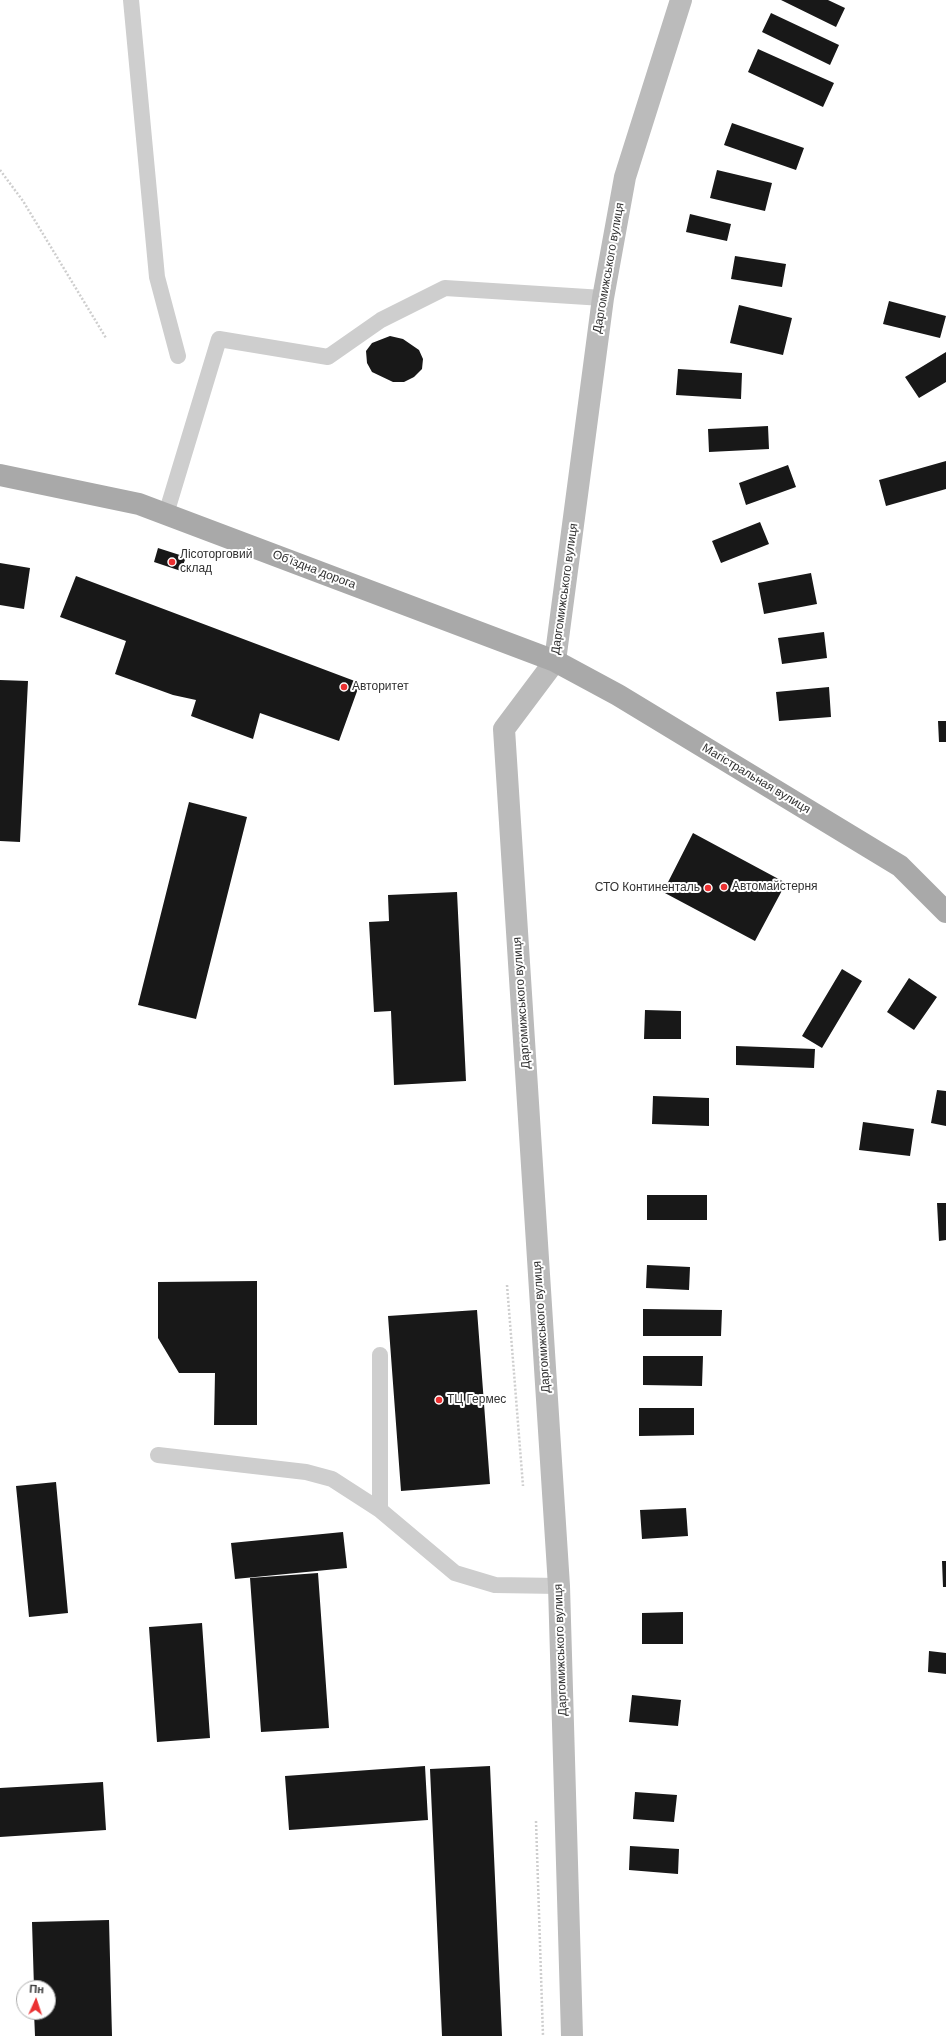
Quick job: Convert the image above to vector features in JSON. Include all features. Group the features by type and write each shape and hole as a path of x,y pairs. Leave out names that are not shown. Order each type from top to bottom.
{"main road":[{"name":"Об'їздна дорога","path":"0,475 139,504 555,661"},
{"name":"Магістральная вулиця","path":"555,661 618,695 900,866 946,912"}],"street":[{"name":"Даргомижського вулиця","path":"572,2036 559,1586 504,729 555,661 603,298 625,177 681,0"}],"lane":[{"path":"131,0 157,277 178,356"},
{"path":"166,514 219,339 328,357 381,320 445,288 603,298"},
{"path":"380,1355 380,1510"},
{"path":"158,1455 306,1472 332,1479 380,1510 455,1573 495,1585 559,1586"}],"path":[{"path":"0,170 23,201 106,338"},
{"path":"507,1285 524,1490"},
{"path":"536,1816 543,2036"}],"building":[{"path":"781,0 828,0 845,8 836,27"},
{"path":"771,13 839,45 830,65 762,32"},
{"path":"758,49 834,83 823,107 748,72"},
{"path":"732,123 804,148 796,170 724,145"},
{"path":"717,170 772,183 765,211 710,198"},
{"path":"690,214 731,224 727,241 686,232"},
{"path":"735,256 786,264 782,287 731,279"},
{"path":"889,301 946,316 940,338 883,324"},
{"path":"739,305 792,318 783,355 730,343"},
{"path":"390,336 403,339 419,350 423,359 422,369 414,377 404,382 393,382 372,372 367,363 366,351 372,343"},
{"path":"946,352 946,382 919,398 905,377"},
{"path":"678,369 742,373 741,399 676,395"},
{"path":"768,426 769,449 709,452 708,429"},
{"path":"946,461 946,489 886,506 879,480"},
{"path":"788,465 796,487 746,505 739,483"},
{"path":"760,522 769,544 721,563 712,541"},
{"path":"158,548 186,557 181,571 154,562"},
{"path":"0,563 30,568 24,609 0,605"},
{"path":"811,573 817,604 764,614 758,583"},
{"path":"76,576 360,683 339,741 260,713 253,739 191,716 196,700 173,695 115,674 126,641 60,617"},
{"path":"824,632 827,658 782,664 778,638"},
{"path":"0,680 28,681 20,842 0,841"},
{"path":"829,687 831,717 779,721 776,692"},
{"path":"938,721 946,721 946,742 939,742"},
{"path":"189,802 247,817 196,1019 138,1005"},
{"name":"Автомайстерня","path":"693,833 786,883 755,941 663,892"},
{"path":"457,892 466,1081 394,1085 391,1011 374,1012 369,922 389,921 388,895"},
{"path":"842,969 862,981 822,1048 802,1036"},
{"path":"909,978 937,997 914,1030 887,1012"},
{"path":"645,1010 681,1011 681,1039 644,1039"},
{"path":"736,1046 815,1049 814,1068 736,1065"},
{"path":"937,1090 946,1091 946,1126 931,1123"},
{"path":"653,1096 709,1098 709,1126 652,1124"},
{"path":"863,1122 914,1129 910,1156 859,1150"},
{"path":"647,1195 707,1195 707,1220 647,1220"},
{"path":"937,1203 946,1203 946,1240 939,1241"},
{"path":"647,1265 690,1267 689,1290 646,1288"},
{"path":"257,1281 257,1425 214,1425 215,1373 179,1373 158,1338 158,1282"},
{"path":"643,1309 722,1310 721,1336 643,1336"},
{"name":"ТЦ Гермес","path":"477,1310 490,1484 401,1491 388,1316"},
{"path":"643,1356 703,1356 702,1386 643,1385"},
{"path":"639,1408 694,1408 694,1435 639,1436"},
{"path":"56,1482 68,1613 29,1617 16,1486"},
{"path":"686,1508 688,1536 642,1539 640,1510"},
{"path":"343,1532 347,1568 235,1579 231,1543"},
{"path":"942,1561 946,1561 946,1587 943,1587"},
{"path":"318,1573 329,1728 261,1732 250,1578"},
{"path":"683,1612 683,1644 642,1644 642,1613"},
{"path":"202,1623 210,1738 157,1742 149,1627"},
{"path":"929,1651 946,1653 946,1674 928,1672"},
{"path":"632,1695 681,1700 678,1726 629,1722"},
{"path":"425,1766 428,1820 289,1830 285,1776"},
{"path":"490,1766 502,2036 442,2036 430,1769"},
{"path":"103,1782 106,1830 0,1837 0,1788"},
{"path":"635,1792 677,1795 674,1822 633,1819"},
{"path":"630,1846 679,1849 678,1874 629,1870"},
{"path":"109,1920 112,2036 35,2036 34,2020 56,2020 56,1980 34,1980 32,1922"}],"place":[{"name":"Лісоторговий склад","path":"172,562"},
{"name":"Авторитет","path":"344,687"},
{"name":"Автомайстерня","path":"724,887"},
{"name":"СТО Континенталь","path":"708,888"},
{"name":"ТЦ Гермес","path":"439,1400"}]}
